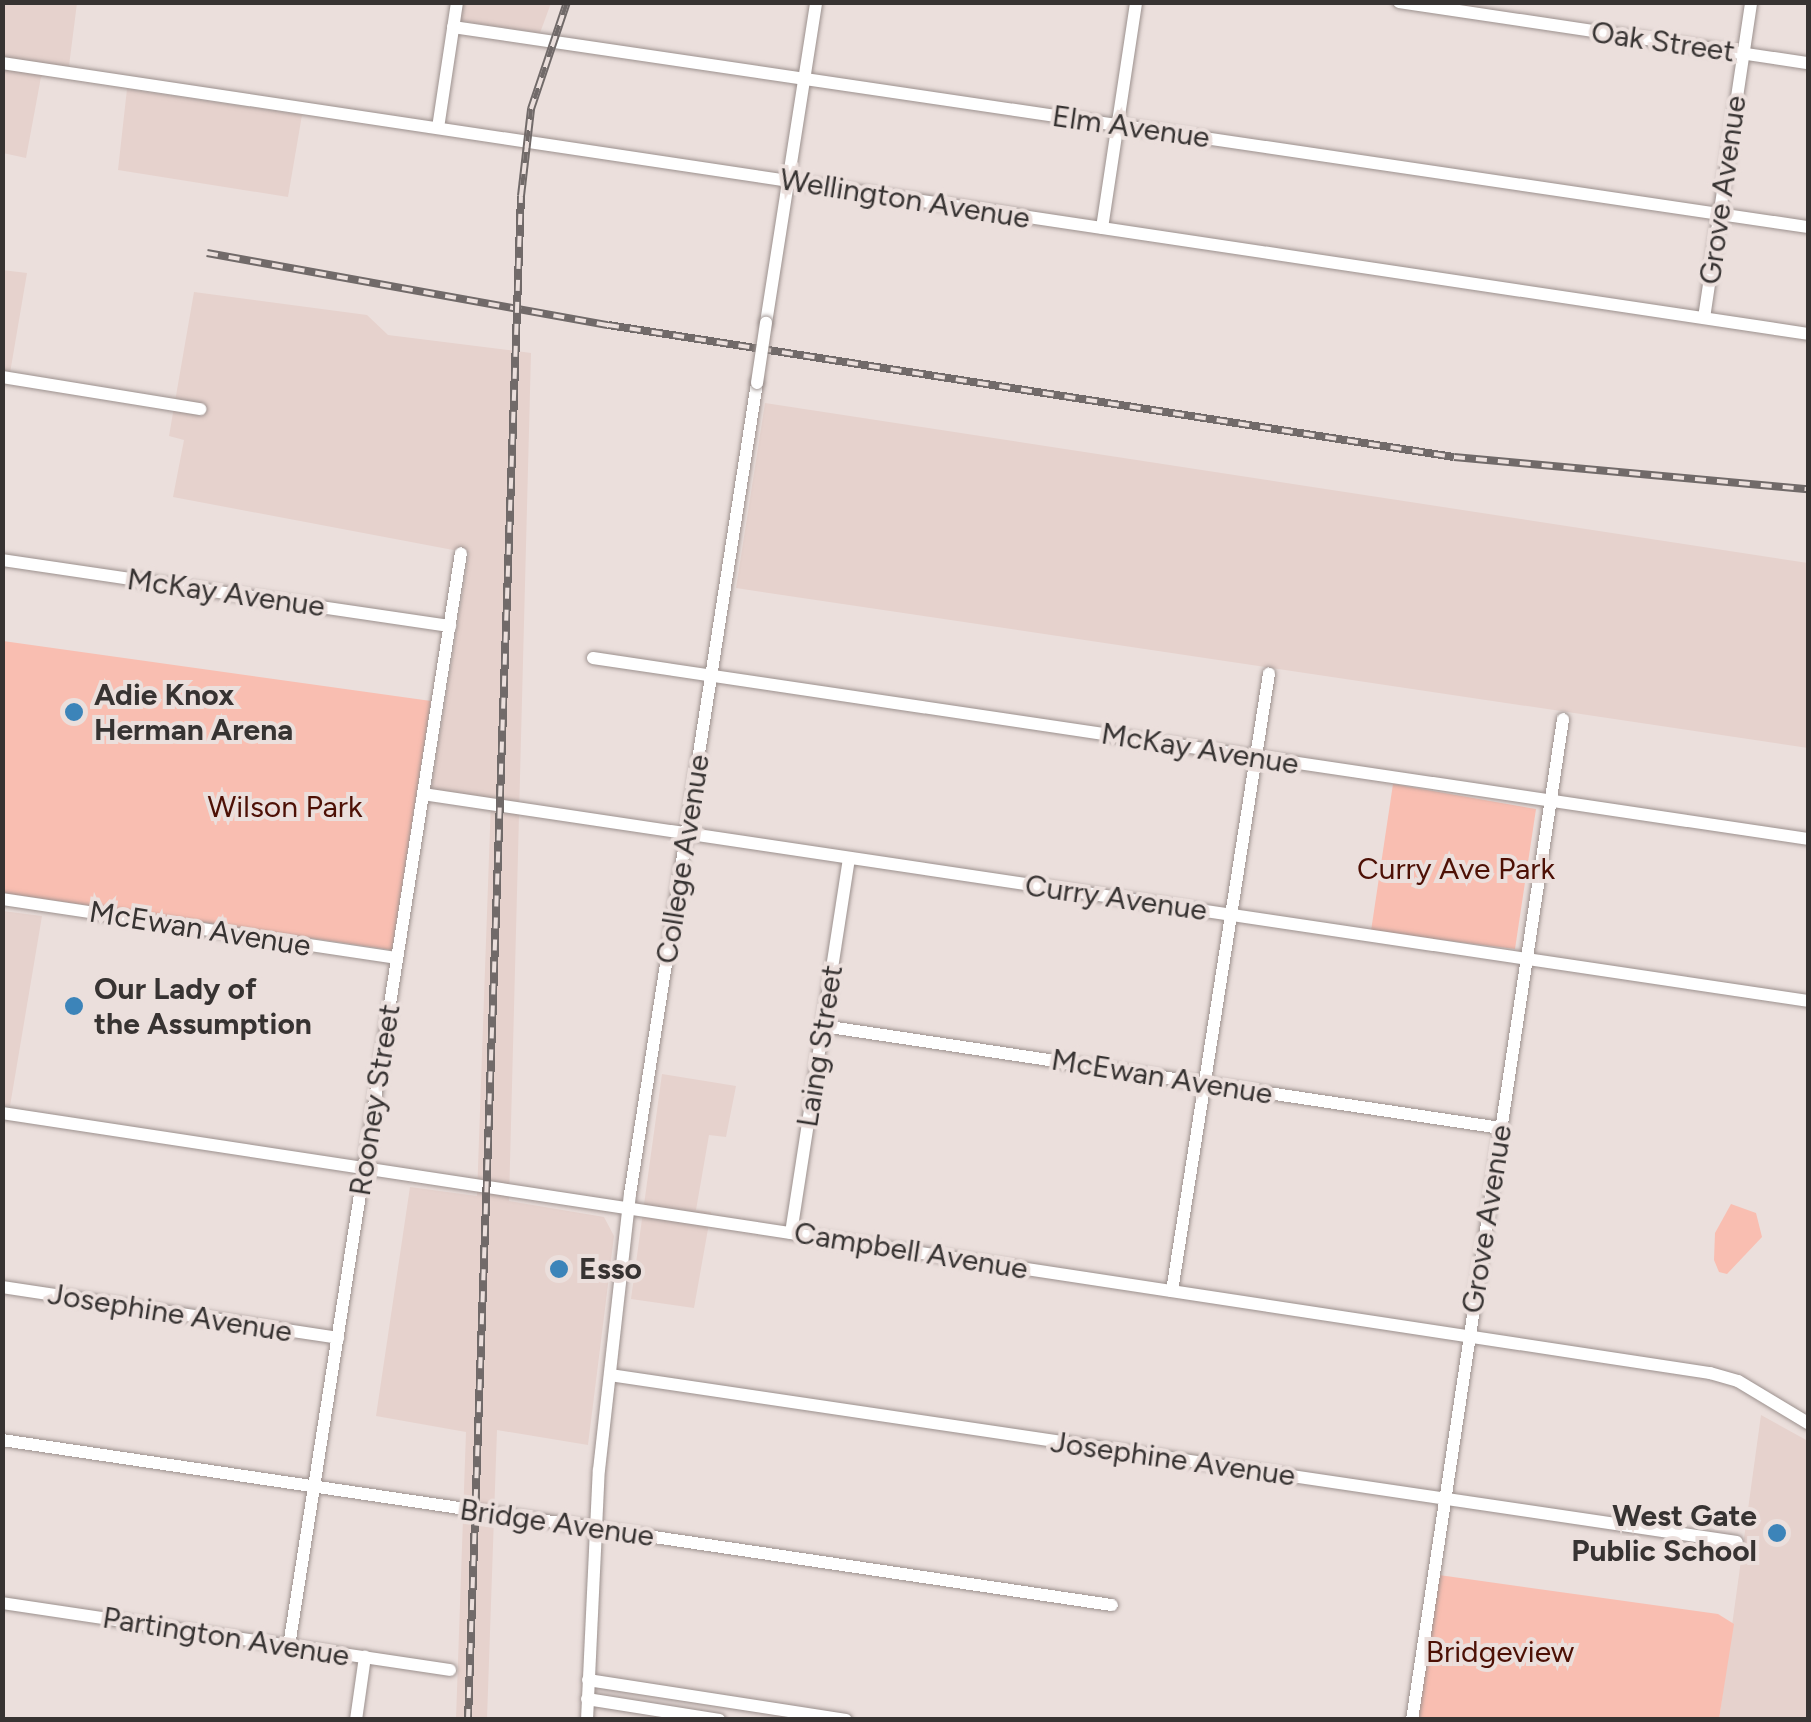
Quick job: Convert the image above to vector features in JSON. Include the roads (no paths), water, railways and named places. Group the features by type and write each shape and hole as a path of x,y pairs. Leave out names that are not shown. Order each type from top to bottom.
{"street":[{"path":"438,128 457,2"},
{"name":"College Avenue","path":"586,1720 594,1528 629,1209 816,2"},
{"path":"1102,228 1136,2"},
{"name":"Oak Street","path":"1398,2 1808,63"},
{"name":"Grove Avenue","path":"1704,318 1751,2"},
{"name":"Elm Avenue","path":"453,27 1808,228"},
{"name":"Wellington Avenue","path":"2,63 1808,334"},
{"path":"2,377 200,408"},
{"name":"Rooney Street","path":"289,1646 461,553"},
{"name":"McKay Avenue","path":"2,560 450,626"},
{"name":"McKay Avenue","path":"592,658 1808,840"},
{"path":"1172,1291 1269,674"},
{"name":"Grove Avenue","path":"1412,1720 1562,719"},
{"name":"Curry Avenue","path":"423,794 1808,1001"},
{"name":"Laing Street","path":"790,1233 848,858"},
{"name":"McEwan Avenue","path":"2,899 397,958"},
{"name":"McEwan Avenue","path":"823,1026 1501,1128"},
{"name":"Campbell Avenue","path":"2,1113 1710,1373 1738,1382 1808,1423"},
{"name":"Josephine Avenue","path":"2,1288 338,1338"},
{"name":"Josephine Avenue","path":"610,1375 1737,1542"},
{"name":"Bridge Avenue","path":"2,1440 1112,1605"},
{"name":"Partington Avenue","path":"2,1603 450,1670"},
{"path":"356,1720 365,1657"},
{"path":"588,1680 846,1720"},
{"path":"588,1699 719,1720"}],"railway":[{"path":"468,1720 521,196 531,109 567,2"},
{"path":"207,253 608,325 1454,457 1808,489"}],"place":[{"name":"Adie Knox Herman Arena","path":"74,712"},
{"name":"Our Lady of the Assumption","path":"74,1006"},
{"name":"Esso","path":"559,1269"},
{"name":"West Gate Public School","path":"1777,1533"}],"park label":[{"name":"Wilson Park","path":"285,807"},
{"name":"Curry Ave Park","path":"1456,869"},
{"name":"Bridgeview","path":"1500,1652"}]}
